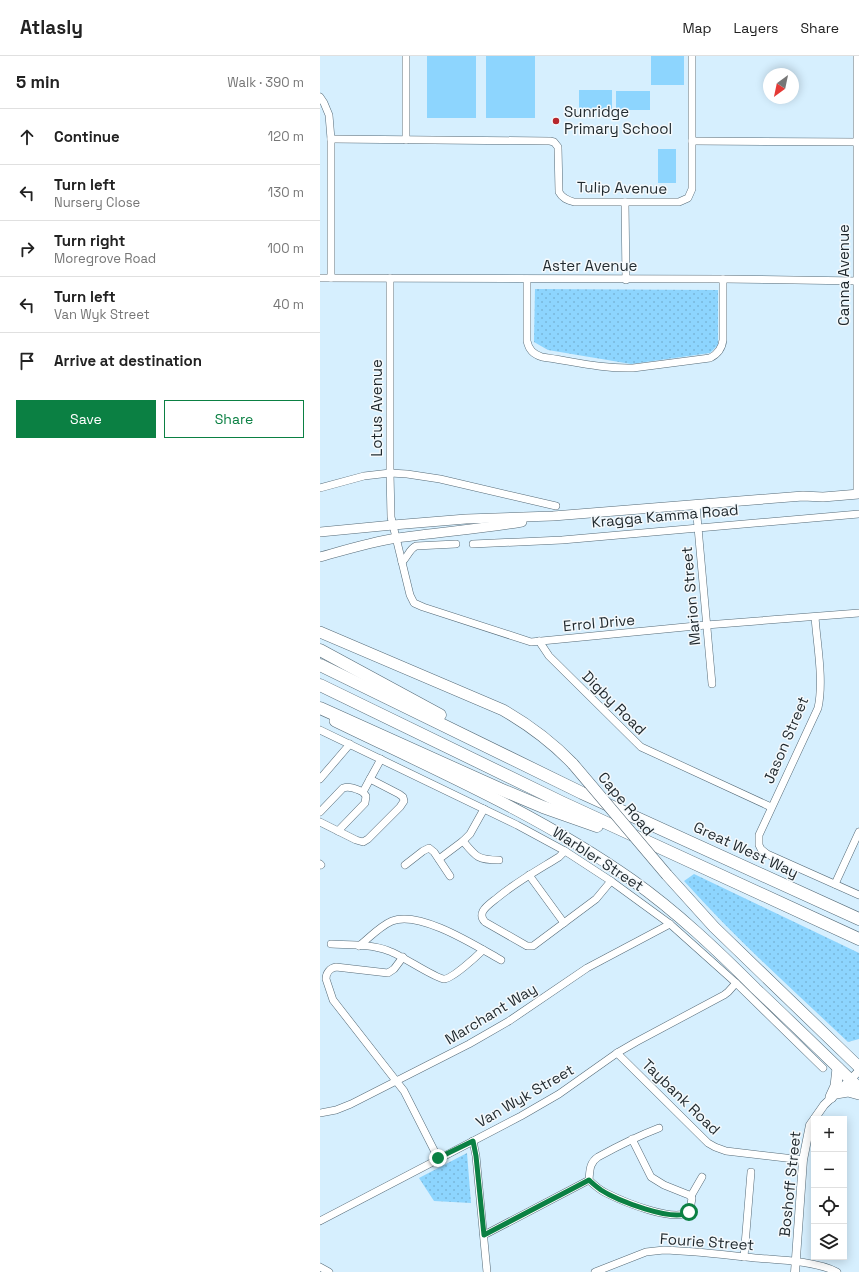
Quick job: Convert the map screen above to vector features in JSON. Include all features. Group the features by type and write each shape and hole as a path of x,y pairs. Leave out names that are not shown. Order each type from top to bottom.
{"highway":[{"path":"320,650 620,810"},
{"path":"320,665 620,810"},
{"path":"320,685 561,802 859,939"},
{"path":"320,708 543,807 666,851"},
{"name":"Great West Way","path":"620,810 859,919"}],"main road":[{"name":"Kragga Kamma Road","path":"320,532 393,525 553,516 858,491"},
{"name":"Kragga Kamma Road","path":"320,557 396,538 498,526 553,516"},
{"name":"Cape Road","path":"320,632 503,710 537,732 556,747 573,764 684,895 717,930 859,1067"},
{"path":"320,714 522,813 561,834 608,864 648,892 701,936 859,1088"},
{"path":"838,1068 834,1095 848,1091 859,1094"}],"street":[{"path":"406,56 406,140"},
{"name":"Tulip Avenue","path":"331,140 550,141 554,142 558,147 559,192 564,198 574,202 679,202 688,198 692,189 692,56"},
{"name":"Canna Avenue","path":"857,56 858,491"},
{"path":"320,97 329,115 331,140 331,278"},
{"path":"692,141 858,142"},
{"path":"625,202 626,280"},
{"name":"Aster Avenue","path":"320,278 626,280 723,279 858,281"},
{"name":"Lotus Avenue","path":"390,278 391,517 396,538"},
{"path":"527,279 527,341 533,353 542,357 610,368 633,368 710,358 719,352 723,345 723,279"},
{"path":"320,488 357,478 390,473 427,477 556,506"},
{"name":"Marion Street","path":"696,505 712,684"},
{"name":"Kragga Kamma Road","path":"473,544 562,540 859,514"},
{"name":"Errol Drive","path":"396,538 410,595 414,603 526,641 859,613"},
{"path":"402,562 410,549 416,546 456,544"},
{"name":"Jason Street","path":"759,845 759,835 771,807 818,708 820,668 815,617"},
{"name":"Digby Road","path":"539,641 549,656 641,747 771,807"},
{"name":"Warbler Street","path":"320,730 517,825 565,851 611,880 670,924 736,983 823,1068"},
{"path":"320,779 350,744"},
{"path":"363,792 381,759"},
{"path":"320,822 360,842 365,841 403,804 404,799 399,794 370,779"},
{"path":"320,812 343,788 352,788 363,792 366,796 365,803 338,831"},
{"path":"439,859 463,841 475,827 484,809"},
{"path":"835,884 859,832"},
{"path":"463,841 476,856 488,860 499,860"},
{"name":"Great West Way","path":"759,845 767,854 859,895"},
{"path":"405,865 426,848 431,850 439,859 450,876"},
{"path":"565,851 559,857 506,890 486,908 482,914 483,920 515,940 530,947 535,945 599,896 611,880"},
{"path":"529,875 564,923"},
{"path":"359,946 392,921 410,919 417,920 446,931 501,960"},
{"name":"Marchant Way","path":"320,1113 336,1110 351,1104 469,1044 509,1021 587,968 670,924"},
{"path":"331,944 385,949 444,979 456,973 483,950"},
{"path":"403,957 394,969 388,973 333,967 326,976 326,979 333,1000 404,1091 438,1158"},
{"name":"Van Wyk Street","path":"320,1221 438,1158 521,1116 545,1102 617,1053 724,995 736,983"},
{"name":"Taybank Road","path":"617,1053 708,1143 715,1147 735,1152 803,1160"},
{"name":"Boshoff Street","path":"795,1272 803,1160 810,1125 824,1105 859,1071"},
{"path":"589,1180 591,1165 594,1159 632,1139 659,1128"},
{"path":"632,1139 651,1177 664,1185 691,1196"},
{"path":"473,1141 476,1156 487,1272"},
{"path":"744,1257 751,1172"},
{"path":"589,1180 601,1190 617,1198 655,1212 680,1216 687,1213 692,1207 693,1200 691,1196 702,1177"},
{"path":"484,1235 589,1180"},
{"name":"Fourie Street","path":"595,1272 636,1256 655,1251 678,1250 796,1262 830,1268 836,1272"},
{"path":"320,1268 328,1272"}],"shaded area":[{"path":"427,56 476,56 476,118 427,118"},
{"path":"486,56 535,56 535,118 486,118"},
{"path":"651,56 684,56 684,85 651,85"},
{"path":"579,90 612,90 612,109 579,109"},
{"path":"616,91 650,91 650,110 616,110"},
{"path":"658,149 676,149 676,183 658,183"},
{"path":"535,289 718,290 718,345 710,353 631,364 548,350 534,342"},
{"path":"694,874 859,953 859,1039 848,1042 723,923 684,881"},
{"path":"467,1153 471,1203 434,1201 419,1178"}],"place":[{"name":"Sunridge Primary School","path":"556,121"}],"route":[{"path":"438,1158 473,1141 476,1156 484,1235 589,1180 607,1194 633,1205 668,1215 680,1216 689,1212"}]}
